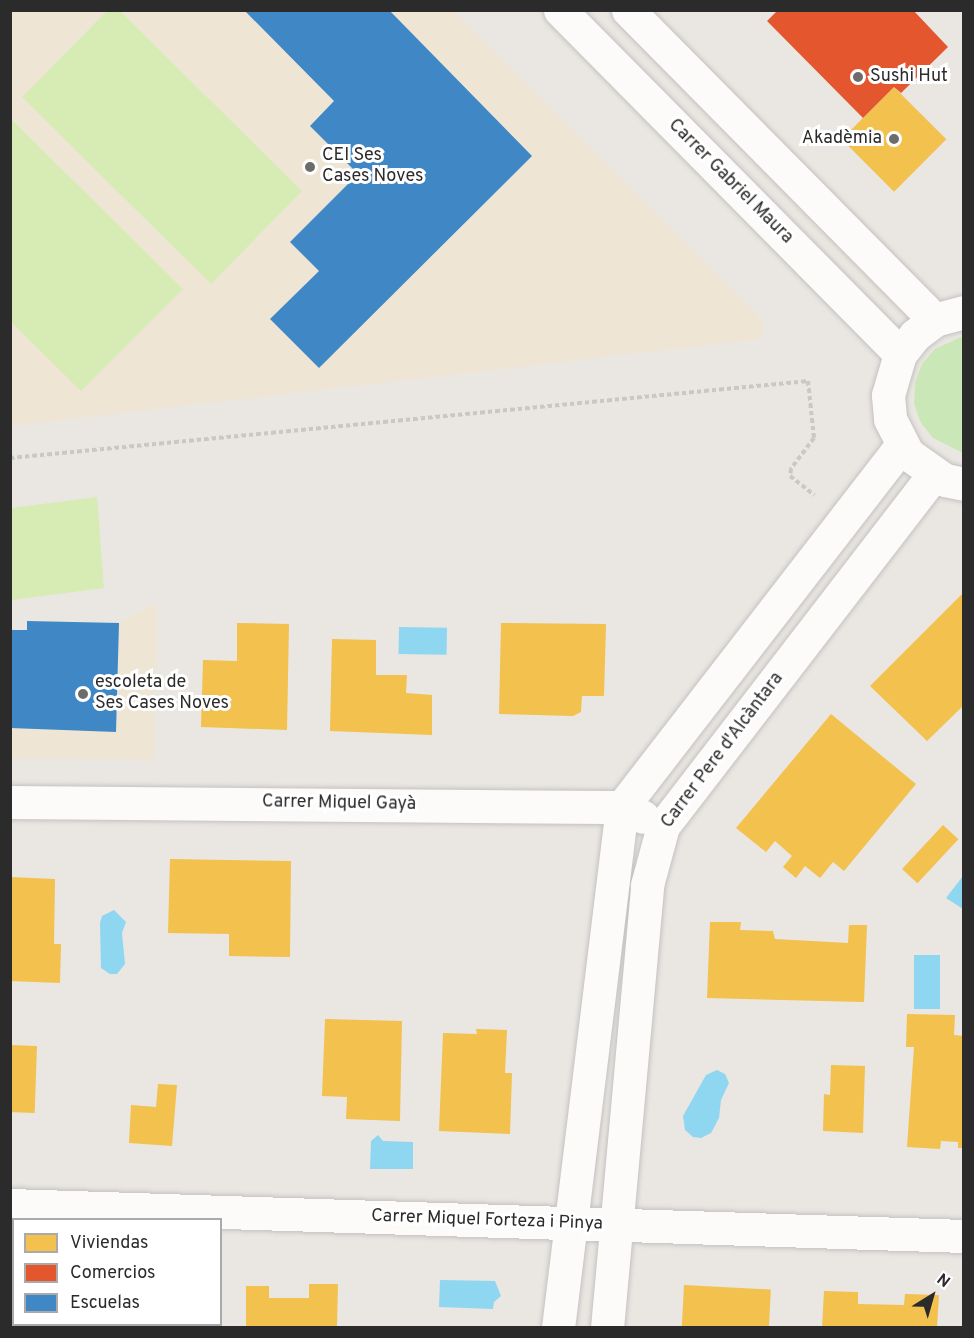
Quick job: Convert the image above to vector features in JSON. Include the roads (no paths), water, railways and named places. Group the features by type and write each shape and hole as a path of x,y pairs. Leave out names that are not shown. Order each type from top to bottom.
{"street":[{"name":"Carrer Gabriel Maura","path":"560,10 900,354"},
{"path":"628,10 949,316 915,335 900,354 888,395 890,419 902,445 922,468 949,479"},
{"path":"558,1328 622,807 902,445"},
{"name":"Carrer Pere d'Alcàntara","path":"607,1328 647,885 663,826 949,479"},
{"name":"Carrer Miquel Gayà","path":"10,801 622,807 663,826"},
{"name":"Carrer Miquel Forteza i Pinya","path":"10,1205 963,1236"}],"water":[{"path":"399,627 447,628 447,655 399,654"},
{"path":"963,876 963,909 946,898"},
{"path":"114,910 126,922 122,933 125,964 117,974 110,974 101,968 100,923 102,916"},
{"path":"914,955 940,955 940,1009 914,1009"},
{"path":"717,1070 725,1074 729,1083 721,1100 719,1118 711,1133 701,1138 693,1137 685,1130 683,1116 706,1075"},
{"path":"378,1135 383,1141 413,1142 413,1169 370,1169 371,1141"},
{"path":"440,1280 495,1281 501,1296 494,1302 493,1309 439,1307"}],"place":[{"name":"Sushi Hut","path":"858,77"},
{"name":"Akadèmia","path":"894,139"},
{"name":"CEI Ses Cases Noves","path":"310,167"},
{"name":"escoleta de Ses Cases Noves","path":"83,694"}]}
